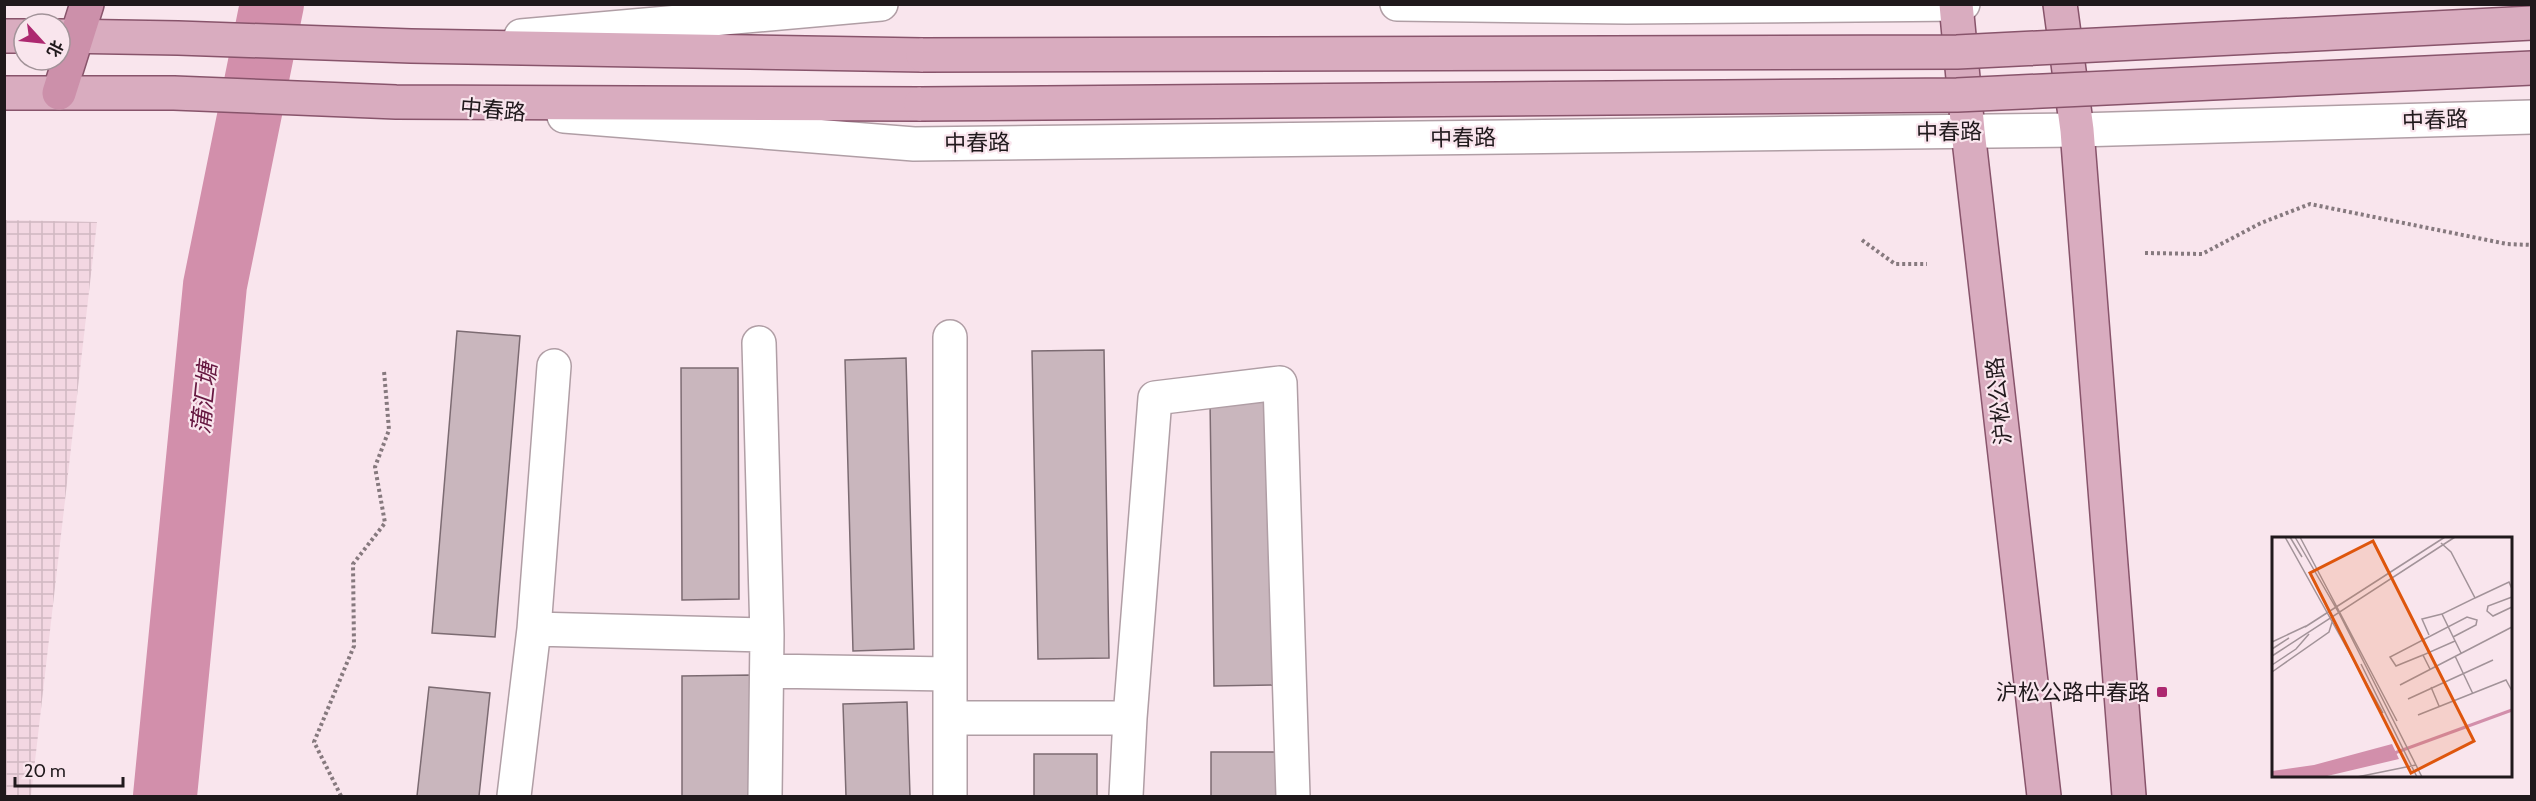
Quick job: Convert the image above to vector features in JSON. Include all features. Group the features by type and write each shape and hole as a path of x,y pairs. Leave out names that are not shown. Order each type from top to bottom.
{"highway":[{"path":"72,31 87,4"},
{"path":"59,93 63,72"}],"main road":[{"path":"2060,4 2077,130 2129,796"},
{"name":"沪松公路","path":"1956,5 1968,131 2044,796"},
{"path":"72,36 411,46 923,55 1956,52 2532,23"},
{"name":"中春路","path":"4,93 174,93 396,102 921,104 1957,95 2532,68"}],"street":[{"path":"411,46 881,4"},
{"path":"1397,4 1627,7 1963,4"},
{"name":"中春路","path":"396,102 914,144 2077,130 2532,117"},
{"path":"950,337 950,796"},
{"path":"759,343 767,635 765,796"},
{"path":"514,796 534,629 554,366"},
{"path":"1126,796 1155,398 1280,383 1293,796"},
{"path":"534,629 767,635"},
{"path":"767,672 949,674"},
{"path":"950,718 1130,718"}],"path":[{"path":"2145,253 2202,254 2261,223 2310,204 2507,244 2532,245"},
{"path":"1862,240 1895,264 1927,264"},
{"path":"340,796 314,741 354,646 353,564 385,523 375,467 389,430 384,371"}],"shaded area":[{"path":"5,220 97,222 31,796 4,796"}],"building":[{"path":"457,331 520,336 495,637 432,633"},
{"path":"1104,350 1109,658 1038,659 1032,351"},
{"path":"906,358 914,649 853,651 845,360"},
{"path":"681,368 738,368 739,599 682,600"},
{"path":"1276,398 1280,685 1214,686 1210,400"},
{"path":"751,675 750,796 682,796 682,676"},
{"path":"429,687 490,693 479,796 417,796"},
{"path":"907,702 910,796 846,796 843,704"},
{"path":"1211,752 1282,752 1282,796 1211,796"},
{"path":"1034,754 1097,754 1097,796 1034,796"}],"waterway":[{"name":"蒲汇塘","path":"165,796 215,285 272,4"}],"place":[{"name":"沪松公路中春路","path":"2162,692"}]}
